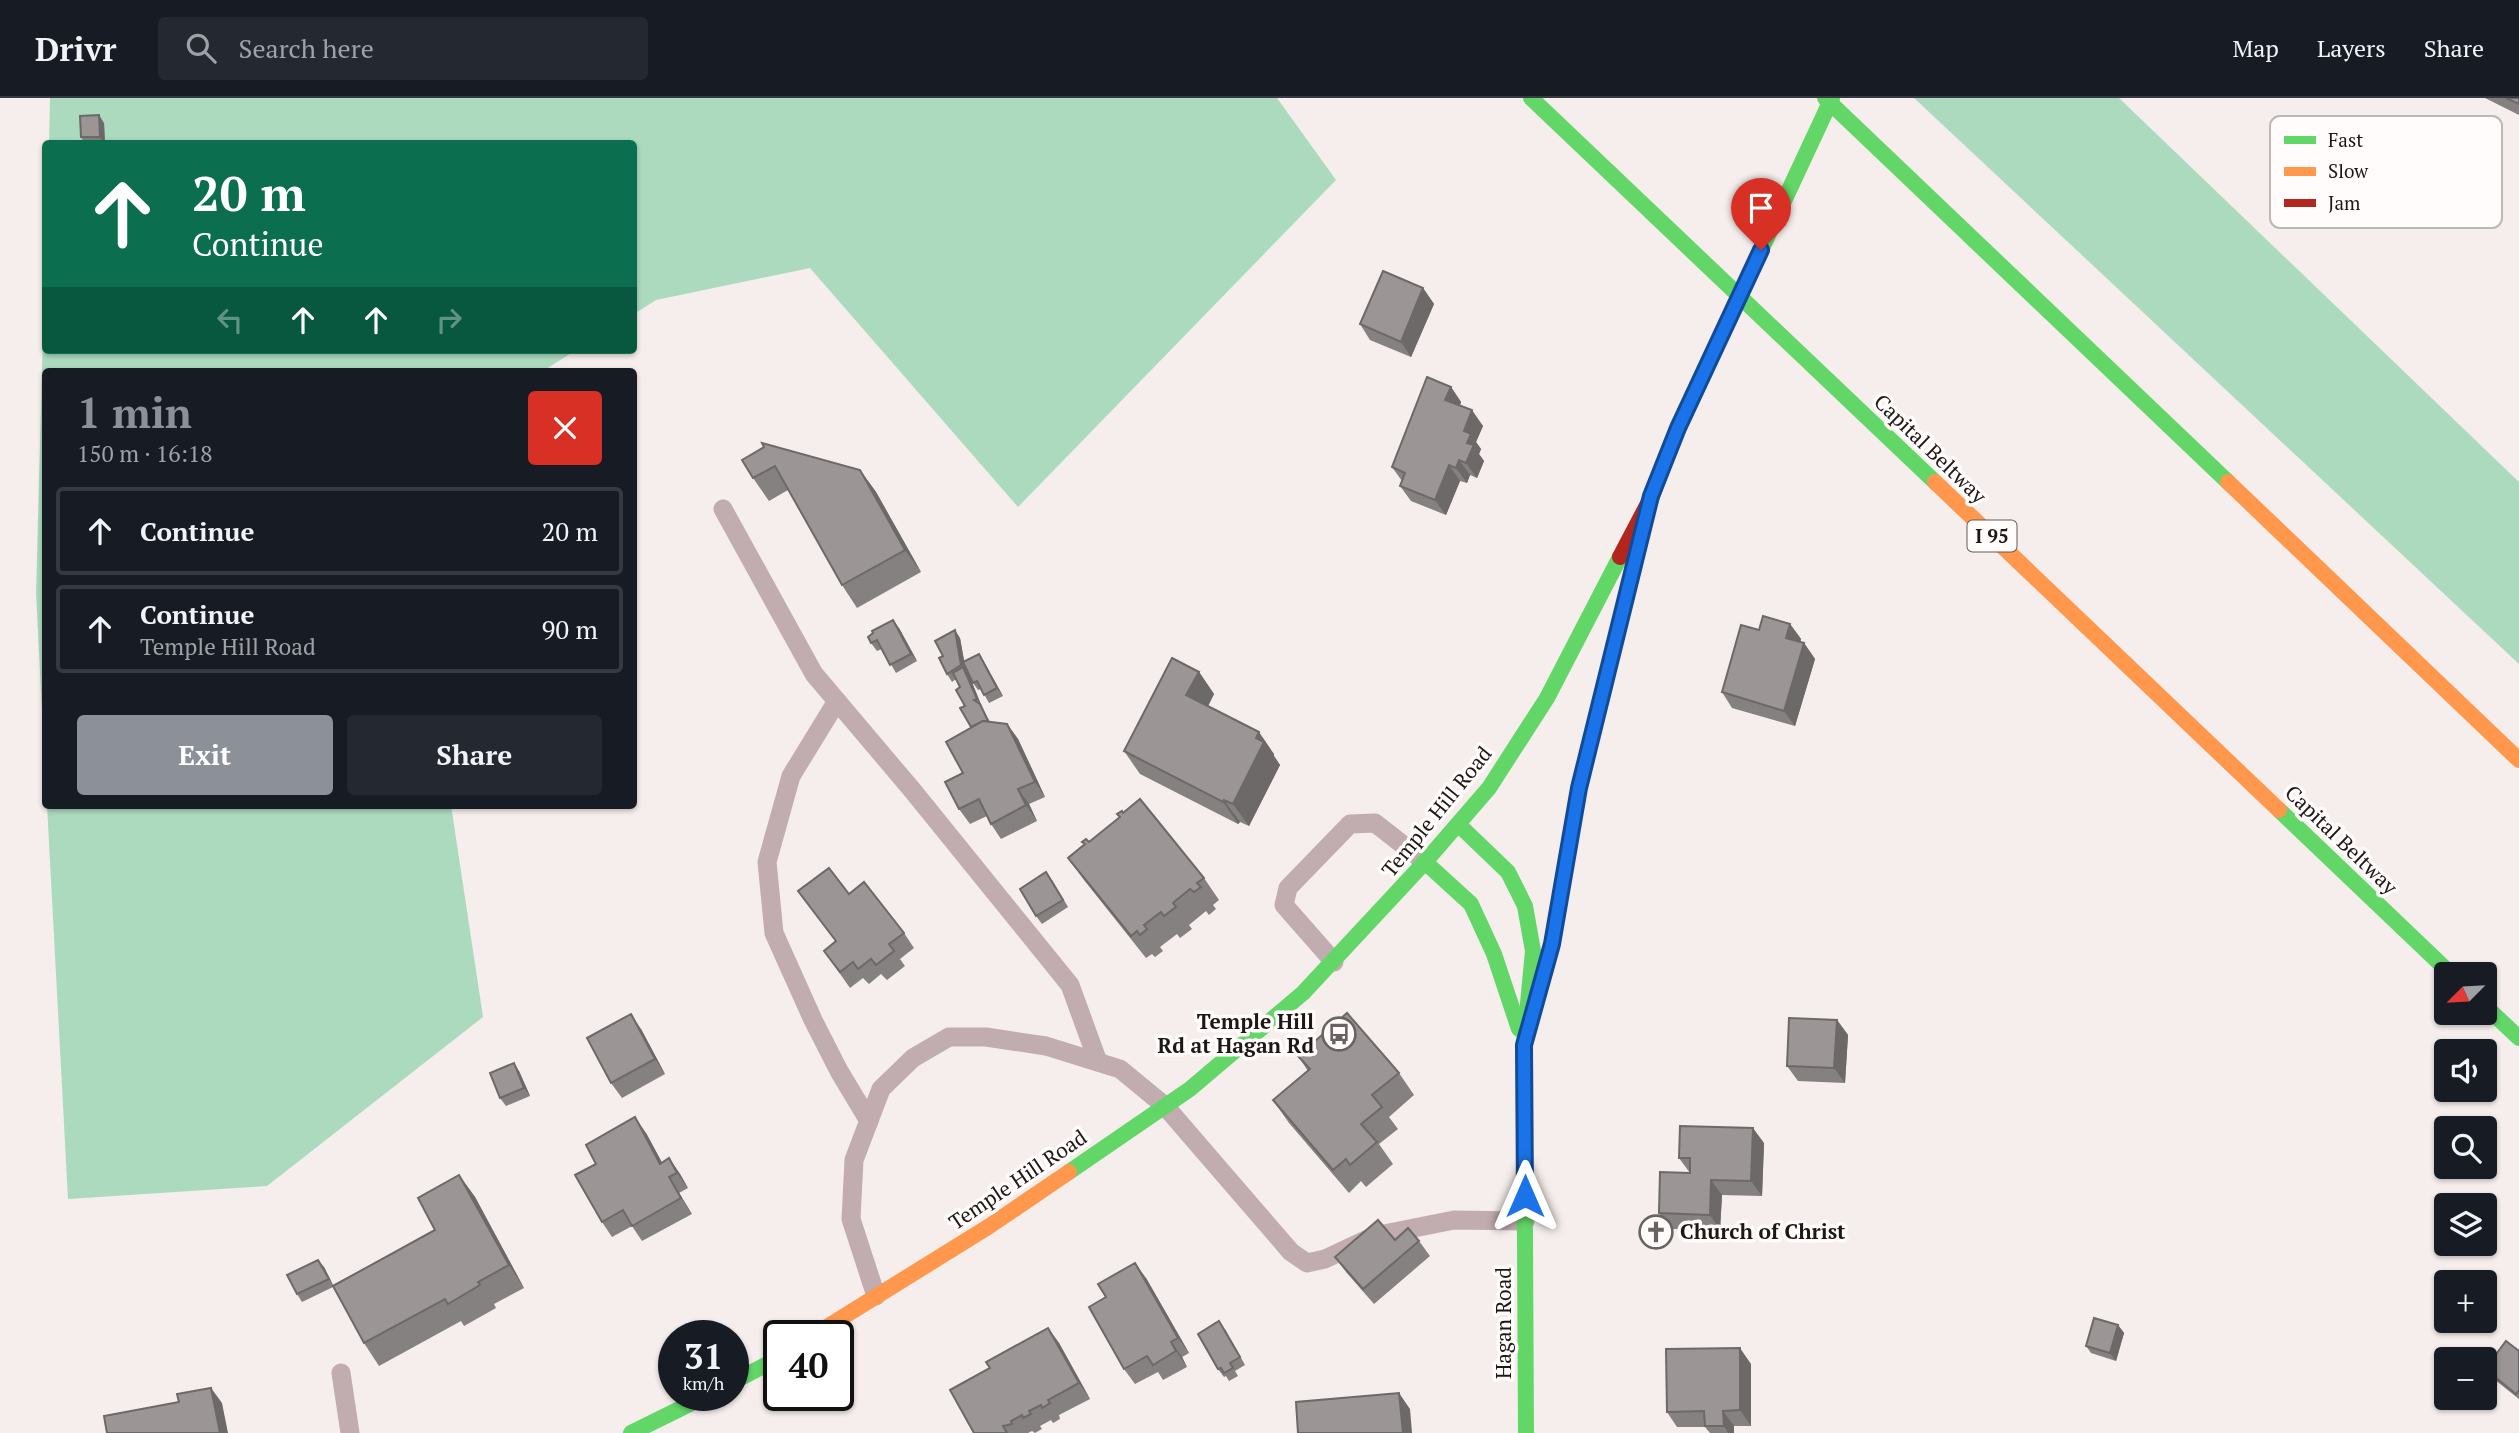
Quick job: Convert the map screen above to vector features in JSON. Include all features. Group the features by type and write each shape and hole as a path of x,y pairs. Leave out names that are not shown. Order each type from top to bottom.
{"main road":[{"name":"Capital Beltway","path":"1531,98 2438,962"},
{"path":"1825,98 2519,760"},
{"name":"Temple Hill Road","path":"838,1320 988,1227 1189,1089 1303,993 1334,962 1489,788 1547,698 1651,496 1678,428 1832,98"},
{"path":"1524,1045 1552,944 1579,788 1651,496"},
{"name":"Hagan Road","path":"1458,824 1508,872 1525,906 1533,951 1524,1045 1526,1433"},
{"name":"Hagan Road","path":"1425,862 1471,904 1494,954 1524,1045"},
{"path":"2497,1017 2519,1038"},
{"path":"631,1433 676,1411"}],"lane":[{"path":"723,509 814,674 1070,985 1098,1062"},
{"path":"837,701 791,776 767,862 774,933 818,1030 869,1121"},
{"path":"1334,962 1284,905 1288,888 1350,824 1376,823 1425,862"},
{"path":"876,1296 851,1219 854,1160 881,1089 913,1058 949,1037 986,1037 1046,1046 1120,1069 1165,1106 1291,1252 1307,1263 1325,1259 1374,1236 1454,1220 1525,1221"},
{"path":"341,1373 350,1433"}],"green space":[{"path":"50,98 1277,98 1336,180 1018,507 810,268 656,300 637,312 637,140 49,140"},
{"path":"1914,98 2119,98 2519,482 2519,664"},
{"path":"42,354 570,354 548,368 42,368"},
{"path":"42,370 42,711 36,593"},
{"path":"47,809 452,809 483,1017 267,1186 68,1199"}],"building":[{"path":"2506,98 2519,98 2519,104"},
{"path":"99,115 100,137 81,137 80,116"},
{"path":"1383,271 1423,288 1401,342 1360,324"},
{"path":"1427,377 1451,387 1445,400 1472,410 1464,431 1471,434 1467,443 1474,445 1466,463 1459,460 1456,468 1449,465 1435,500 1400,486 1405,473 1392,467"},
{"path":"762,443 860,470 905,550 842,585 775,466 753,478 742,460 764,447"},
{"path":"1763,616 1790,624 1786,638 1804,643 1784,711 1722,692 1741,625 1759,630"},
{"path":"893,620 911,654 890,665 877,640 871,643 868,637 872,631"},
{"path":"955,630 961,665 947,674 939,658 943,656 935,641"},
{"path":"979,654 997,688 984,695 977,681 973,683 963,662"},
{"path":"1172,658 1199,672 1186,695 1259,732 1256,738 1264,742 1233,804 1224,800 1223,802 1124,751"},
{"path":"963,667 977,699 974,700 980,704 988,721 971,727 960,708 965,706 956,690 960,687 953,673"},
{"path":"983,721 1007,724 1035,782 1018,789 1026,805 991,824 979,799 959,809 945,782 963,773 946,742"},
{"path":"1140,799 1204,878 1197,883 1201,887 1194,892 1190,889 1173,903 1176,907 1164,916 1161,912 1144,925 1147,929 1140,935 1137,931 1131,936 1068,858 1085,844 1082,842 1086,839 1089,842 1120,817 1117,814 1122,811 1123,813"},
{"path":"829,868 849,894 864,882 904,933 889,944 894,951 876,965 871,959 858,969 853,962 840,972 824,951 836,941 798,891"},
{"path":"1046,872 1063,900 1036,916 1020,889"},
{"path":"1347,1013 1399,1073 1372,1095 1382,1107 1361,1124 1377,1142 1350,1165 1346,1159 1333,1170 1273,1100 1310,1069 1298,1056"},
{"path":"631,1014 655,1059 611,1083 587,1038"},
{"path":"1789,1018 1837,1020 1834,1068 1787,1066"},
{"path":"514,1063 524,1088 500,1098 490,1073"},
{"path":"635,1117 660,1164 669,1158 677,1173 669,1177 681,1198 632,1226 623,1210 602,1222 575,1175 596,1164 586,1145"},
{"path":"1680,1126 1753,1128 1751,1181 1711,1180 1710,1215 1659,1213 1660,1172 1690,1173 1690,1158 1679,1158"},
{"path":"459,1175 509,1265 478,1282 480,1285 448,1304 445,1299 364,1343 333,1286 435,1230 418,1198"},
{"path":"1378,1220 1395,1240 1408,1228 1419,1241 1363,1289 1335,1257"},
{"path":"318,1260 329,1279 297,1294 287,1275"},
{"path":"1135,1263 1178,1338 1171,1342 1176,1351 1153,1365 1147,1356 1124,1369 1089,1307 1106,1297 1098,1284"},
{"path":"2094,1318 2118,1325 2110,1353 2086,1346"},
{"path":"1219,1321 1240,1357 1230,1363 1233,1368 1224,1373 1221,1368 1218,1369 1198,1334"},
{"path":"1048,1328 1079,1383 1048,1400 1050,1403 1042,1408 1041,1405 1029,1411 1031,1414 1023,1418 1022,1415 1011,1421 1012,1424 1003,1426 1007,1433 974,1433 950,1390 990,1368 986,1362"},
{"path":"2506,1341 2519,1351 2519,1390 2516,1394 2497,1379 2497,1353"},
{"path":"1740,1348 1740,1410 1723,1411 1724,1426 1705,1426 1704,1411 1667,1412 1666,1349"},
{"path":"211,1388 220,1433 107,1433 104,1416 179,1402 177,1394"},
{"path":"1399,1393 1403,1433 1298,1433 1296,1402"}],"traffic: fast":[{"path":"1531,98 1935,482"},
{"path":"1825,98 2228,482"},
{"path":"1678,428 1832,98"},
{"path":"1069,1172 1190,1089 1303,993 1425,862 1489,788 1547,698 1620,557"},
{"path":"2279,810 2438,962"},
{"path":"1458,824 1508,872 1525,906 1533,951 1524,1045 1526,1433"},
{"path":"1425,862 1471,904 1494,954 1519,1029"},
{"path":"2497,1017 2519,1038"},
{"path":"749,1374 763,1366"},
{"path":"631,1433 676,1411"}],"traffic: slow":[{"path":"1935,482 2279,810"},
{"path":"2228,482 2519,760"},
{"path":"1544,975 1552,944 1579,788 1636,559"},
{"path":"838,1320 988,1227 1069,1172"}],"traffic: jam":[{"path":"1620,557 1652,496 1678,428"}],"place":[{"name":"Temple Hill Rd at Hagan Rd","path":"1339,1034"},
{"name":"Church of Christ","path":"1656,1232"}],"route":[{"path":"1525,1196 1524,1045 1552,944 1579,788 1651,496 1678,428 1761,250"}]}
